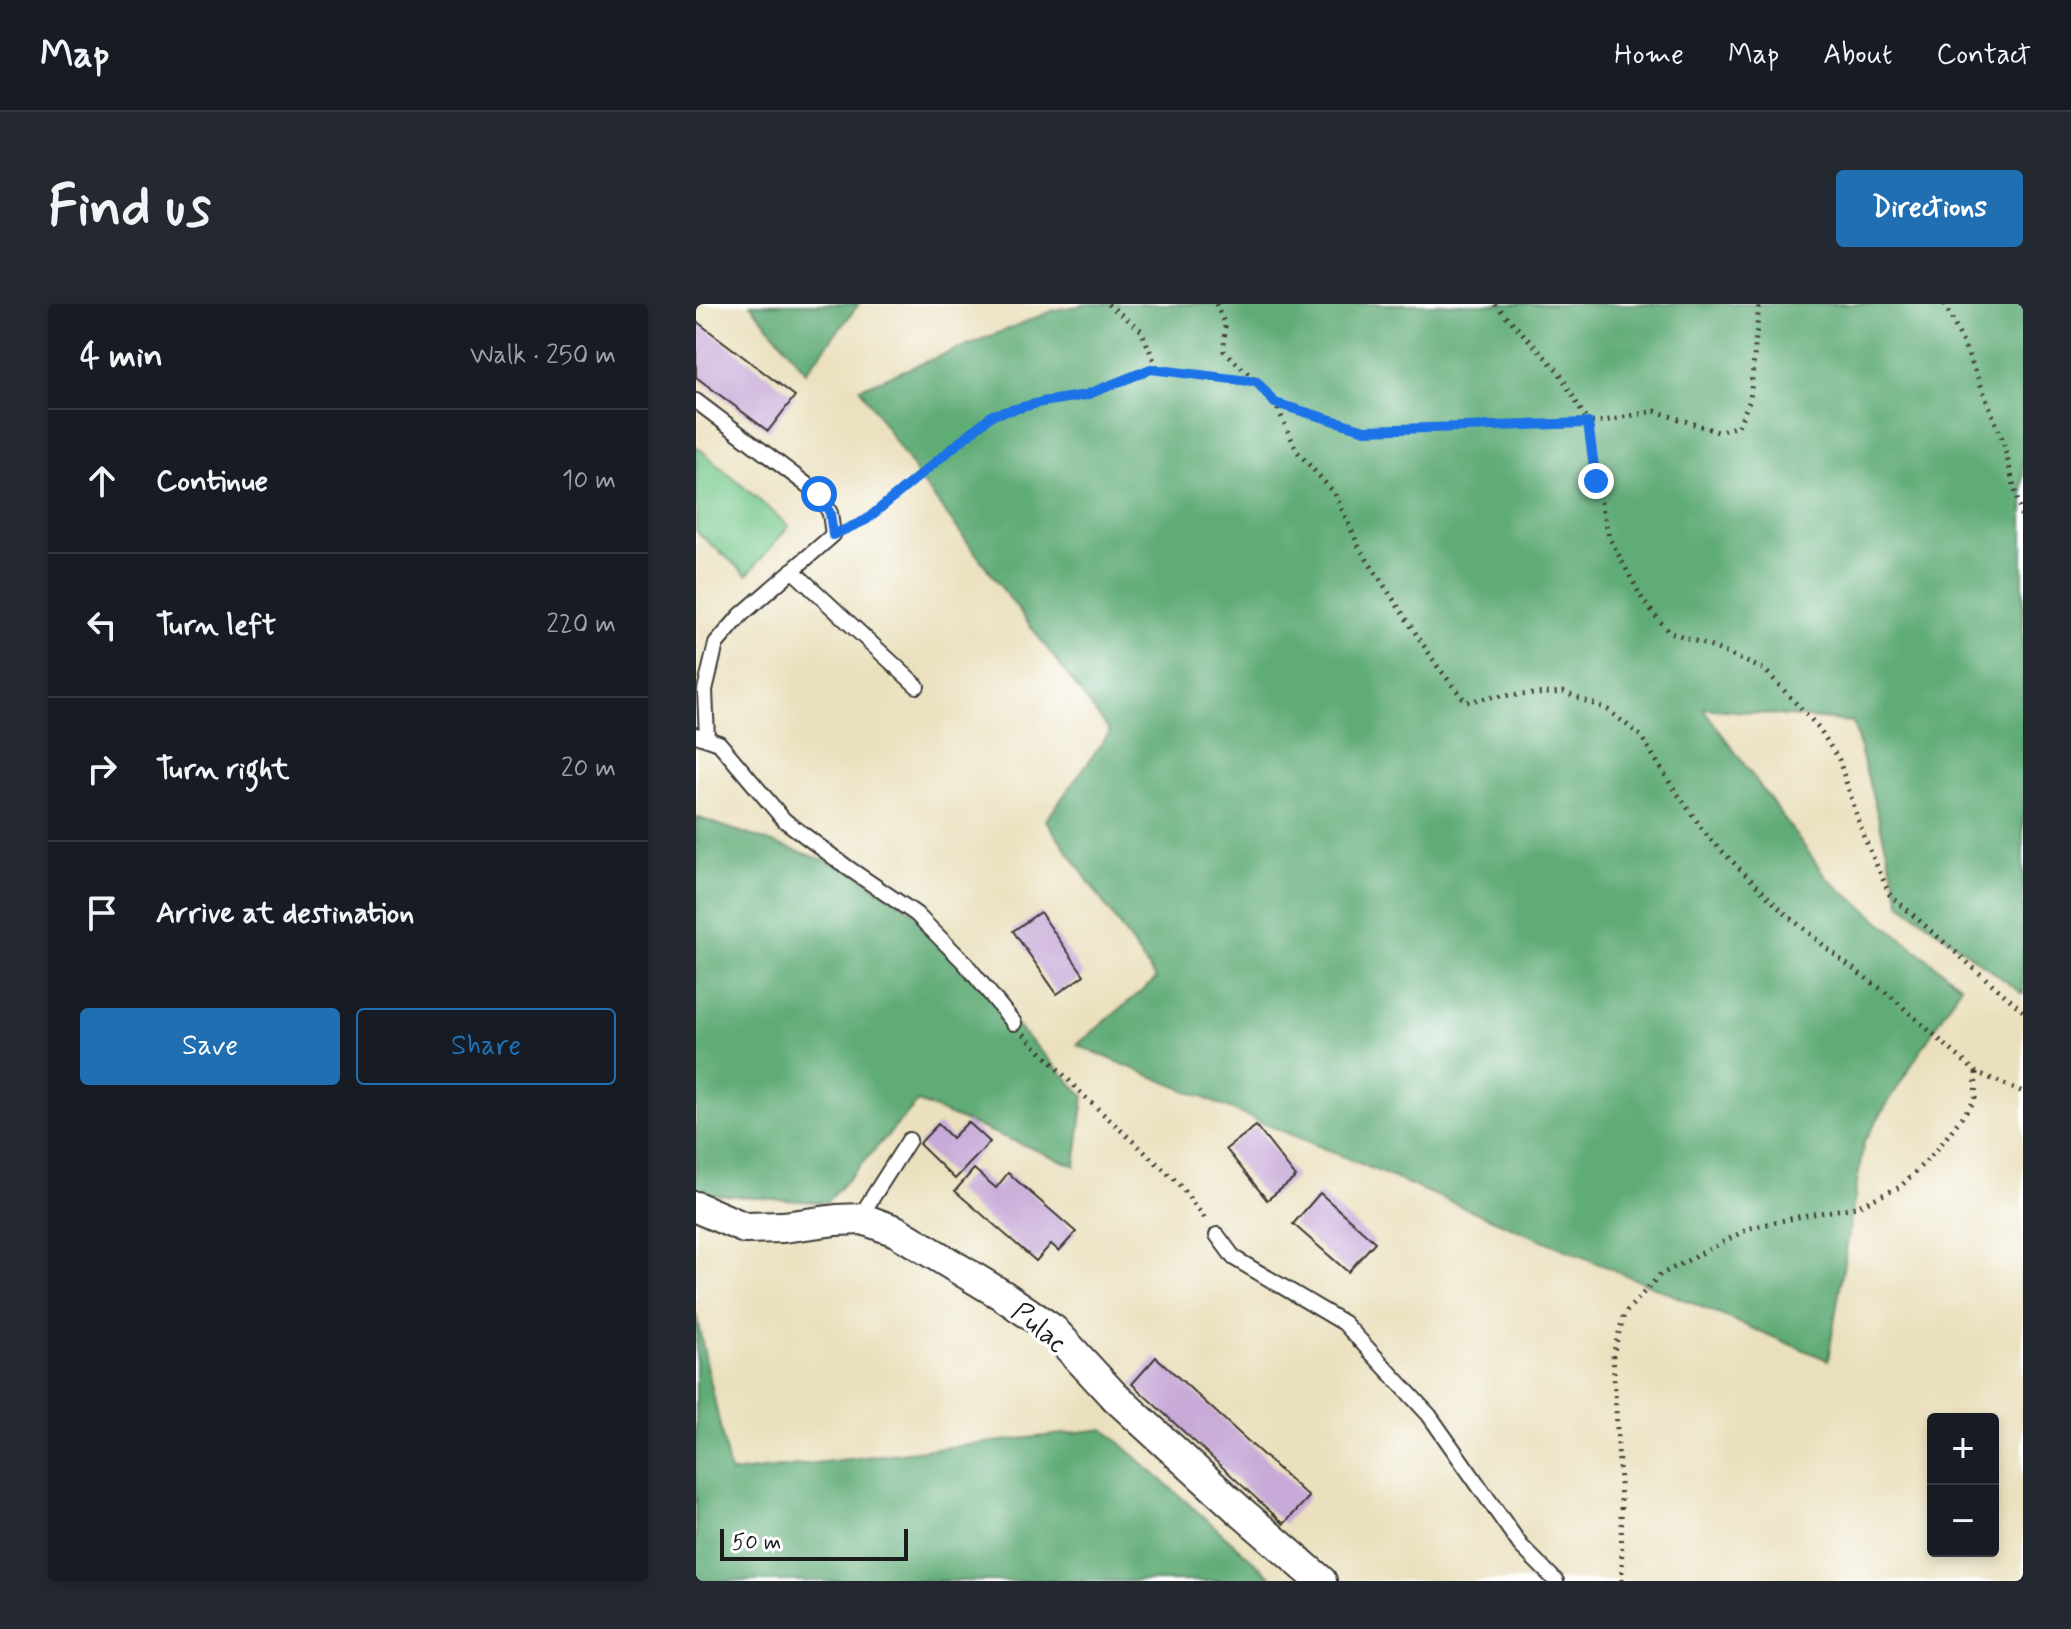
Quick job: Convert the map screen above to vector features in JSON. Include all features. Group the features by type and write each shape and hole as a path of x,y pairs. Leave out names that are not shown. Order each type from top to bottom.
{"street":[{"name":"Pulac","path":"696,1207 745,1228 863,1219 896,1231 1002,1295 1053,1330 1112,1394 1321,1581"}],"lane":[{"path":"696,401 819,494 830,513 833,535 741,615 716,644 705,690 701,737 719,743 784,820 916,914 964,962 1014,1023"},
{"path":"792,570 917,686"},
{"path":"858,1220 909,1140"},
{"path":"1217,1235 1234,1258 1344,1323 1429,1415 1521,1546 1556,1581"}],"path":[{"path":"1108,304 1141,330 1158,370"},
{"path":"1216,304 1225,325 1224,351 1275,403 1297,451 1335,494 1360,549 1438,667 1466,702 1491,697 1564,692 1608,710 1641,736 1708,837 1781,910 1888,994 1976,1072 2023,1092"},
{"path":"1495,304 1559,372 1588,423 1596,481 1609,537 1644,602 1668,631 1765,670 1808,716 1839,760 1864,837 1890,895 2023,1011"},
{"path":"1275,403 1365,430 1588,423 1655,411 1718,432 1738,426 1750,400 1759,304"},
{"path":"1945,304 2003,441 2023,523"},
{"path":"833,535 866,520 992,415 1086,395 1151,369 1257,382"},
{"path":"1014,1023 1084,1096 1177,1182 1217,1235"},
{"path":"1622,1581 1613,1355 1624,1314 1660,1275 1750,1228 1856,1207 1900,1187 1935,1152 1975,1100 1976,1072"}],"green space":[{"path":"750,304 859,304 806,372"},
{"path":"1088,304 2023,304 2023,994 1901,904 1853,722 1703,708 1828,879 1961,986 1864,1141 1828,1360 1077,1045 1156,979 1046,820 1110,732 920,479 860,388 1055,310"},
{"path":"696,446 789,526 747,575 696,531"},
{"path":"696,817 848,868 916,914 1084,1096 1075,1166 918,1102 826,1203 696,1193"},
{"path":"696,1314 730,1473 1104,1429 1276,1581 696,1581"}],"building":[{"path":"696,321 795,396 768,431 696,377"},
{"path":"1040,912 1084,975 1057,994 1013,931"},
{"path":"968,1122 990,1142 955,1179 919,1144 938,1124 952,1138"},
{"path":"1256,1126 1296,1177 1267,1200 1226,1149"},
{"path":"974,1169 996,1188 1008,1173 1076,1232 1059,1251 1051,1244 1036,1261 955,1191"},
{"path":"1320,1193 1375,1242 1348,1272 1293,1224"},
{"path":"1156,1357 1309,1497 1284,1524 1132,1384"}],"route":[{"path":"819,494 830,513 833,535 866,520 992,415 1086,395 1151,369 1257,382 1275,403 1365,430 1588,423 1596,481"}]}
